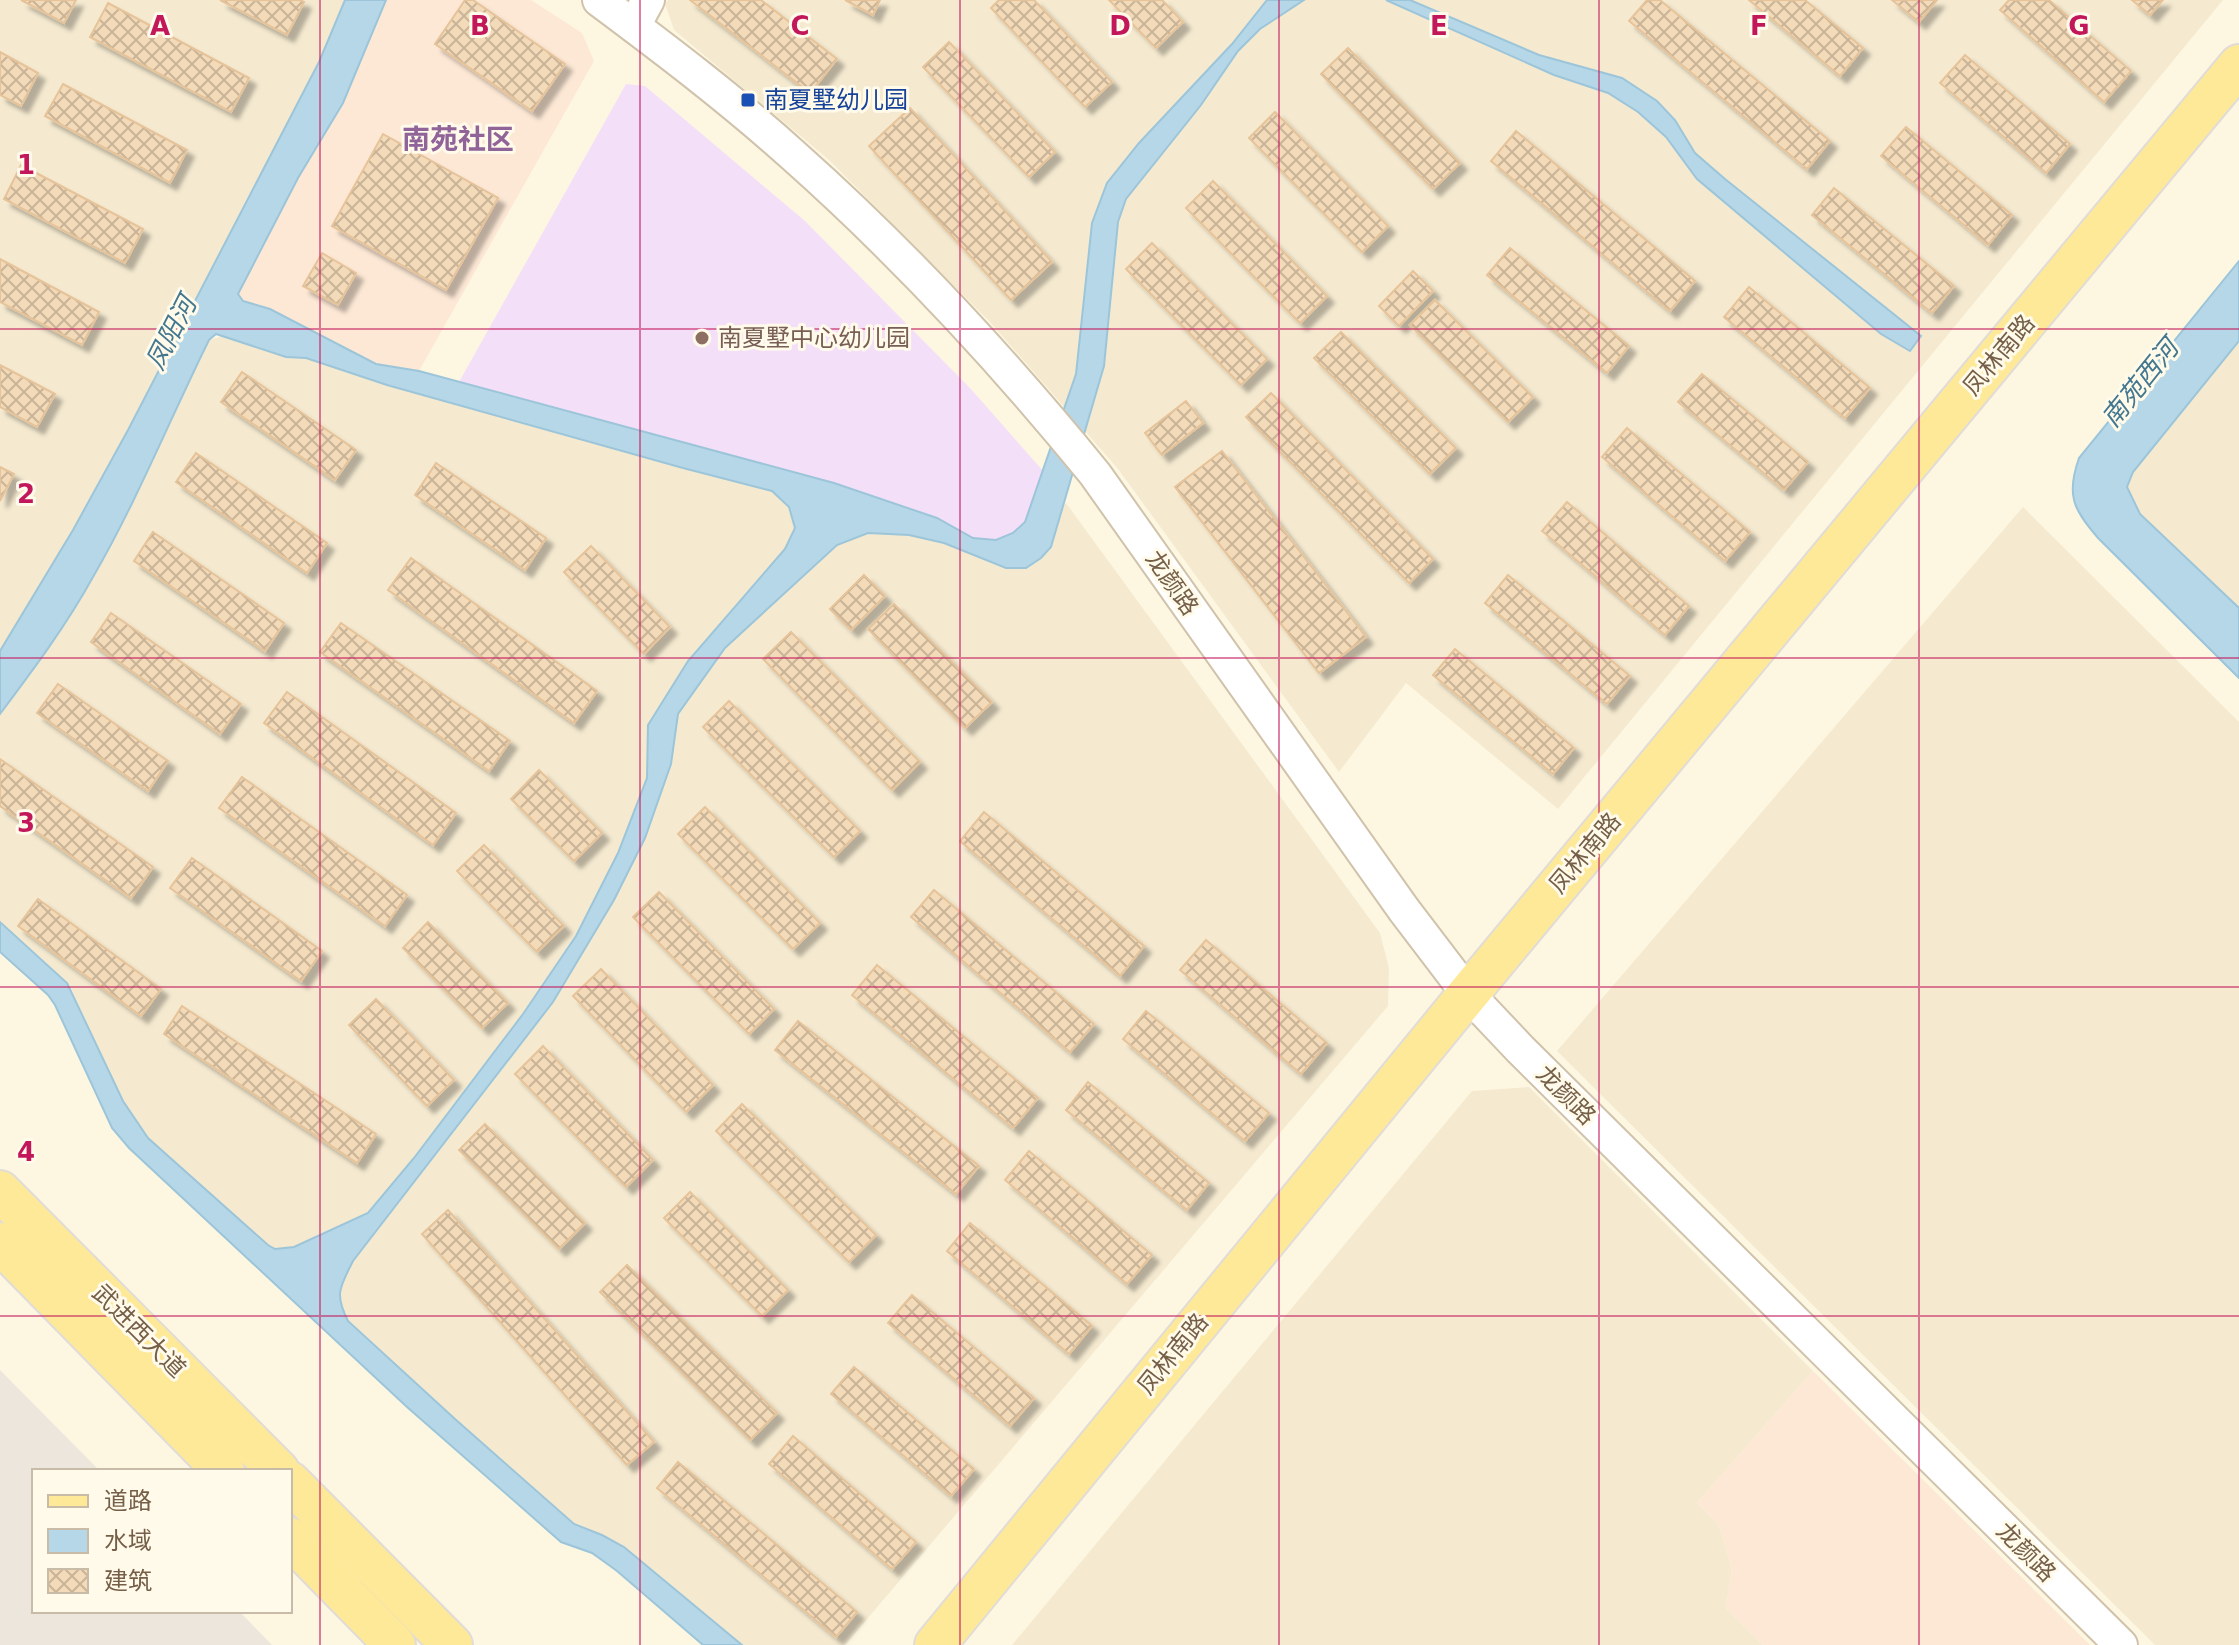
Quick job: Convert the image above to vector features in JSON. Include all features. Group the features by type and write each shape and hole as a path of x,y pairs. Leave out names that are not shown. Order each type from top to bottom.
{"main road":[{"name":"凤林南路","path":"962,1645 1476,1003 2239,65"},
{"name":"凤林南路","path":"935,1645 2239,101"},
{"name":"武进西大道","path":"0,1191 277,1469"},
{"name":"武进西大道","path":"0,1243 222,1469"},
{"path":"292,1484 452,1645"},
{"path":"292,1540 395,1645"}],"street":[{"name":"龙颜路","path":"599,0 641,13 677,58 793,155 947,305 1040,407 1095,474 1404,910 1476,1003 2121,1645"}],"shaded area":[{"path":"0,0 345,0 319,62 128,430 73,530 0,651"},
{"path":"386,0 531,0 582,33 594,61 419,371 376,364 270,309 243,301 237,295 298,178 343,103"},
{"path":"668,0 2223,0 1558,809 1406,683 1339,772 1118,469 990,322 828,159 674,30 665,4"},
{"name":"南夏墅中心幼儿园","path":"626,84 645,86 805,221 970,388 1044,472 1025,522 1013,533 996,540 973,538 937,518 834,483 459,382"},
{"path":"226,335 1007,554 1066,503 1380,933 1389,968 1388,1006 845,1645 742,1645 624,1547 574,1524 148,1138 123,1101 67,983 0,922 0,712 210,340"},
{"path":"2239,341 2239,608 2140,514 2127,487 2133,472"},
{"path":"2023,507 2239,722 2239,1645 2155,1645 1557,1051"},
{"path":"1529,1087 1813,1371 1697,1503 1719,1525 1732,1569 1726,1608 1763,1645 1012,1645 1472,1091"},
{"path":"0,1370 98,1469 32,1469 32,1613 241,1613 272,1645 0,1645"},
{"path":"1813,1371 2090,1645 1763,1645 1726,1608 1732,1569 1719,1525 1697,1503"}],"water":[{"path":"345,0 386,0 343,103 298,178 238,294 243,301 270,309 376,364 419,371 834,483 937,518 973,538 996,540 1013,533 1025,522 1076,374 1092,223 1107,183 1139,143 1232,44 1267,0 1304,0 1260,29 1238,51 1201,105 1126,199 1118,222 1104,366 1051,547 1026,568 1006,568 944,543 909,535 868,533 837,545 725,648 678,714 671,764 645,838 614,900 553,1002 353,1261 342,1284 341,1304 348,1321 455,1419 574,1524 624,1547 742,1645 703,1645 617,1571 592,1553 561,1542 407,1407 129,1148 112,1128 55,1005 0,952 0,922 67,983 123,1101 148,1138 268,1245 275,1249 294,1247 368,1213 414,1158 523,1014 576,936 618,853 647,778 648,725 688,661 785,549 795,528 789,507 772,491 387,385 306,358 286,357 216,334 209,340 139,489 83,595 0,714 0,651 73,530 128,430 319,62"},
{"path":"1386,0 1410,0 1539,55 1622,78 1657,101 1675,120 1695,153 1725,179 1921,336 1910,351 1881,334 1697,179 1666,137 1638,112 1608,93 1554,75"},
{"name":"南苑西河","path":"2239,261 2239,341 2133,472 2127,487 2140,514 2239,608 2239,678 2098,538 2078,510 2073,482 2079,458"}],"building":[{"path":"21,0 76,0 64,23"},
{"path":"220,0 300,0 304,2 287,35"},
{"path":"465,0 473,0 565,64 532,111 435,44"},
{"path":"690,0 761,0 837,59 810,93"},
{"path":"845,0 880,0 873,15"},
{"path":"999,0 1034,0 1112,82 1085,107 991,8"},
{"path":"1109,0 1162,0 1183,22 1156,48"},
{"path":"1647,0 1660,0 1830,141 1807,169 1629,21"},
{"path":"1749,0 1805,0 1863,48 1840,76"},
{"path":"1892,0 1937,0 1919,22"},
{"path":"2009,0 2049,0 2131,71 2104,102 2000,10"},
{"path":"2132,0 2163,0 2150,15"},
{"path":"108,3 249,78 231,112 90,37"},
{"path":"949,42 1055,152 1029,177 923,67"},
{"path":"1348,48 1460,163 1433,189 1321,74"},
{"path":"0,52 38,73 21,106 0,95"},
{"path":"1965,55 2070,144 2046,173 1940,83"},
{"path":"63,84 187,150 170,183 45,116"},
{"path":"910,108 1052,262 1011,300 869,146"},
{"path":"1275,112 1388,226 1362,252 1249,138"},
{"path":"1906,127 2012,215 1988,245 1881,156"},
{"path":"1516,131 1695,281 1670,311 1491,161"},
{"path":"383,134 498,198 446,290 332,226"},
{"path":"21,165 143,229 125,263 4,199"},
{"path":"1213,181 1327,296 1300,323 1186,208"},
{"path":"1834,188 1954,286 1932,313 1812,215"},
{"path":"1152,243 1267,359 1241,385 1126,269"},
{"path":"1510,248 1629,346 1607,373 1487,275"},
{"path":"322,253 356,273 338,305 303,286"},
{"path":"0,259 99,312 82,345 0,302"},
{"path":"1413,271 1433,291 1399,326 1379,306"},
{"path":"1749,287 1870,388 1845,418 1724,317"},
{"path":"1435,300 1533,397 1508,422 1410,325"},
{"path":"1341,332 1456,448 1430,474 1314,358"},
{"path":"0,365 55,394 37,427 0,407"},
{"path":"242,372 356,450 335,480 221,402"},
{"path":"1702,374 1808,462 1784,490 1678,402"},
{"path":"1271,393 1433,559 1409,583 1246,417"},
{"path":"1186,401 1203,423 1162,455 1145,433"},
{"path":"1627,428 1750,532 1725,561 1602,457"},
{"path":"1222,451 1366,637 1319,673 1175,487"},
{"path":"196,453 327,543 307,573 176,482"},
{"path":"436,463 546,538 525,570 415,495"},
{"path":"0,467 14,474 0,501"},
{"path":"1567,502 1689,606 1665,635 1542,531"},
{"path":"153,532 284,623 265,651 134,561"},
{"path":"591,546 670,627 644,654 564,572"},
{"path":"411,558 597,691 574,723 388,590"},
{"path":"864,575 885,596 851,630 830,609"},
{"path":"1508,575 1630,676 1607,704 1485,603"},
{"path":"894,604 992,702 965,728 868,629"},
{"path":"111,613 241,704 220,734 91,642"},
{"path":"341,623 510,741 489,771 320,652"},
{"path":"791,632 920,762 892,790 763,659"},
{"path":"1455,649 1574,748 1553,774 1433,675"},
{"path":"58,684 168,761 148,791 37,713"},
{"path":"287,692 456,813 433,845 264,723"},
{"path":"729,701 860,831 834,857 703,727"},
{"path":"0,759 153,867 131,898 0,806"},
{"path":"539,770 602,833 574,861 511,799"},
{"path":"242,777 407,895 385,926 219,808"},
{"path":"705,807 820,923 793,949 678,834"},
{"path":"984,812 1144,946 1120,976 960,841"},
{"path":"484,845 564,926 537,952 457,871"},
{"path":"192,858 322,951 301,981 170,888"},
{"path":"934,890 1094,1024 1070,1052 911,917"},
{"path":"659,892 774,1009 749,1034 633,917"},
{"path":"38,899 161,989 141,1016 18,926"},
{"path":"428,922 508,1003 482,1028 403,948"},
{"path":"1206,940 1327,1043 1301,1074 1180,970"},
{"path":"877,965 1038,1098 1013,1128 852,995"},
{"path":"601,969 713,1085 686,1112 573,996"},
{"path":"376,999 454,1080 427,1106 349,1025"},
{"path":"182,1006 376,1134 357,1163 164,1034"},
{"path":"1146,1011 1269,1113 1245,1141 1123,1039"},
{"path":"798,1021 979,1166 956,1194 775,1050"},
{"path":"543,1046 653,1160 626,1187 515,1074"},
{"path":"1088,1082 1209,1183 1187,1210 1066,1110"},
{"path":"742,1104 876,1235 849,1262 716,1131"},
{"path":"485,1124 585,1223 559,1249 459,1150"},
{"path":"1029,1151 1152,1255 1127,1284 1005,1180"},
{"path":"690,1192 788,1290 762,1316 664,1218"},
{"path":"448,1210 654,1442 627,1465 422,1234"},
{"path":"970,1223 1092,1326 1069,1354 947,1251"},
{"path":"627,1265 777,1413 750,1440 600,1292"},
{"path":"912,1295 1034,1398 1010,1426 888,1323"},
{"path":"854,1367 974,1469 951,1496 831,1394"},
{"path":"793,1436 916,1542 892,1569 769,1464"},
{"path":"678,1462 857,1612 836,1637 657,1488"}],"place":[{"name":"南夏墅幼儿园","path":"748,100"},
{"name":"南夏墅中心幼儿园","path":"702,338"}],"district":[{"name":"南苑社区","path":"458,139"}],"water label":[{"name":"凤阳河","path":"171,333"}]}
